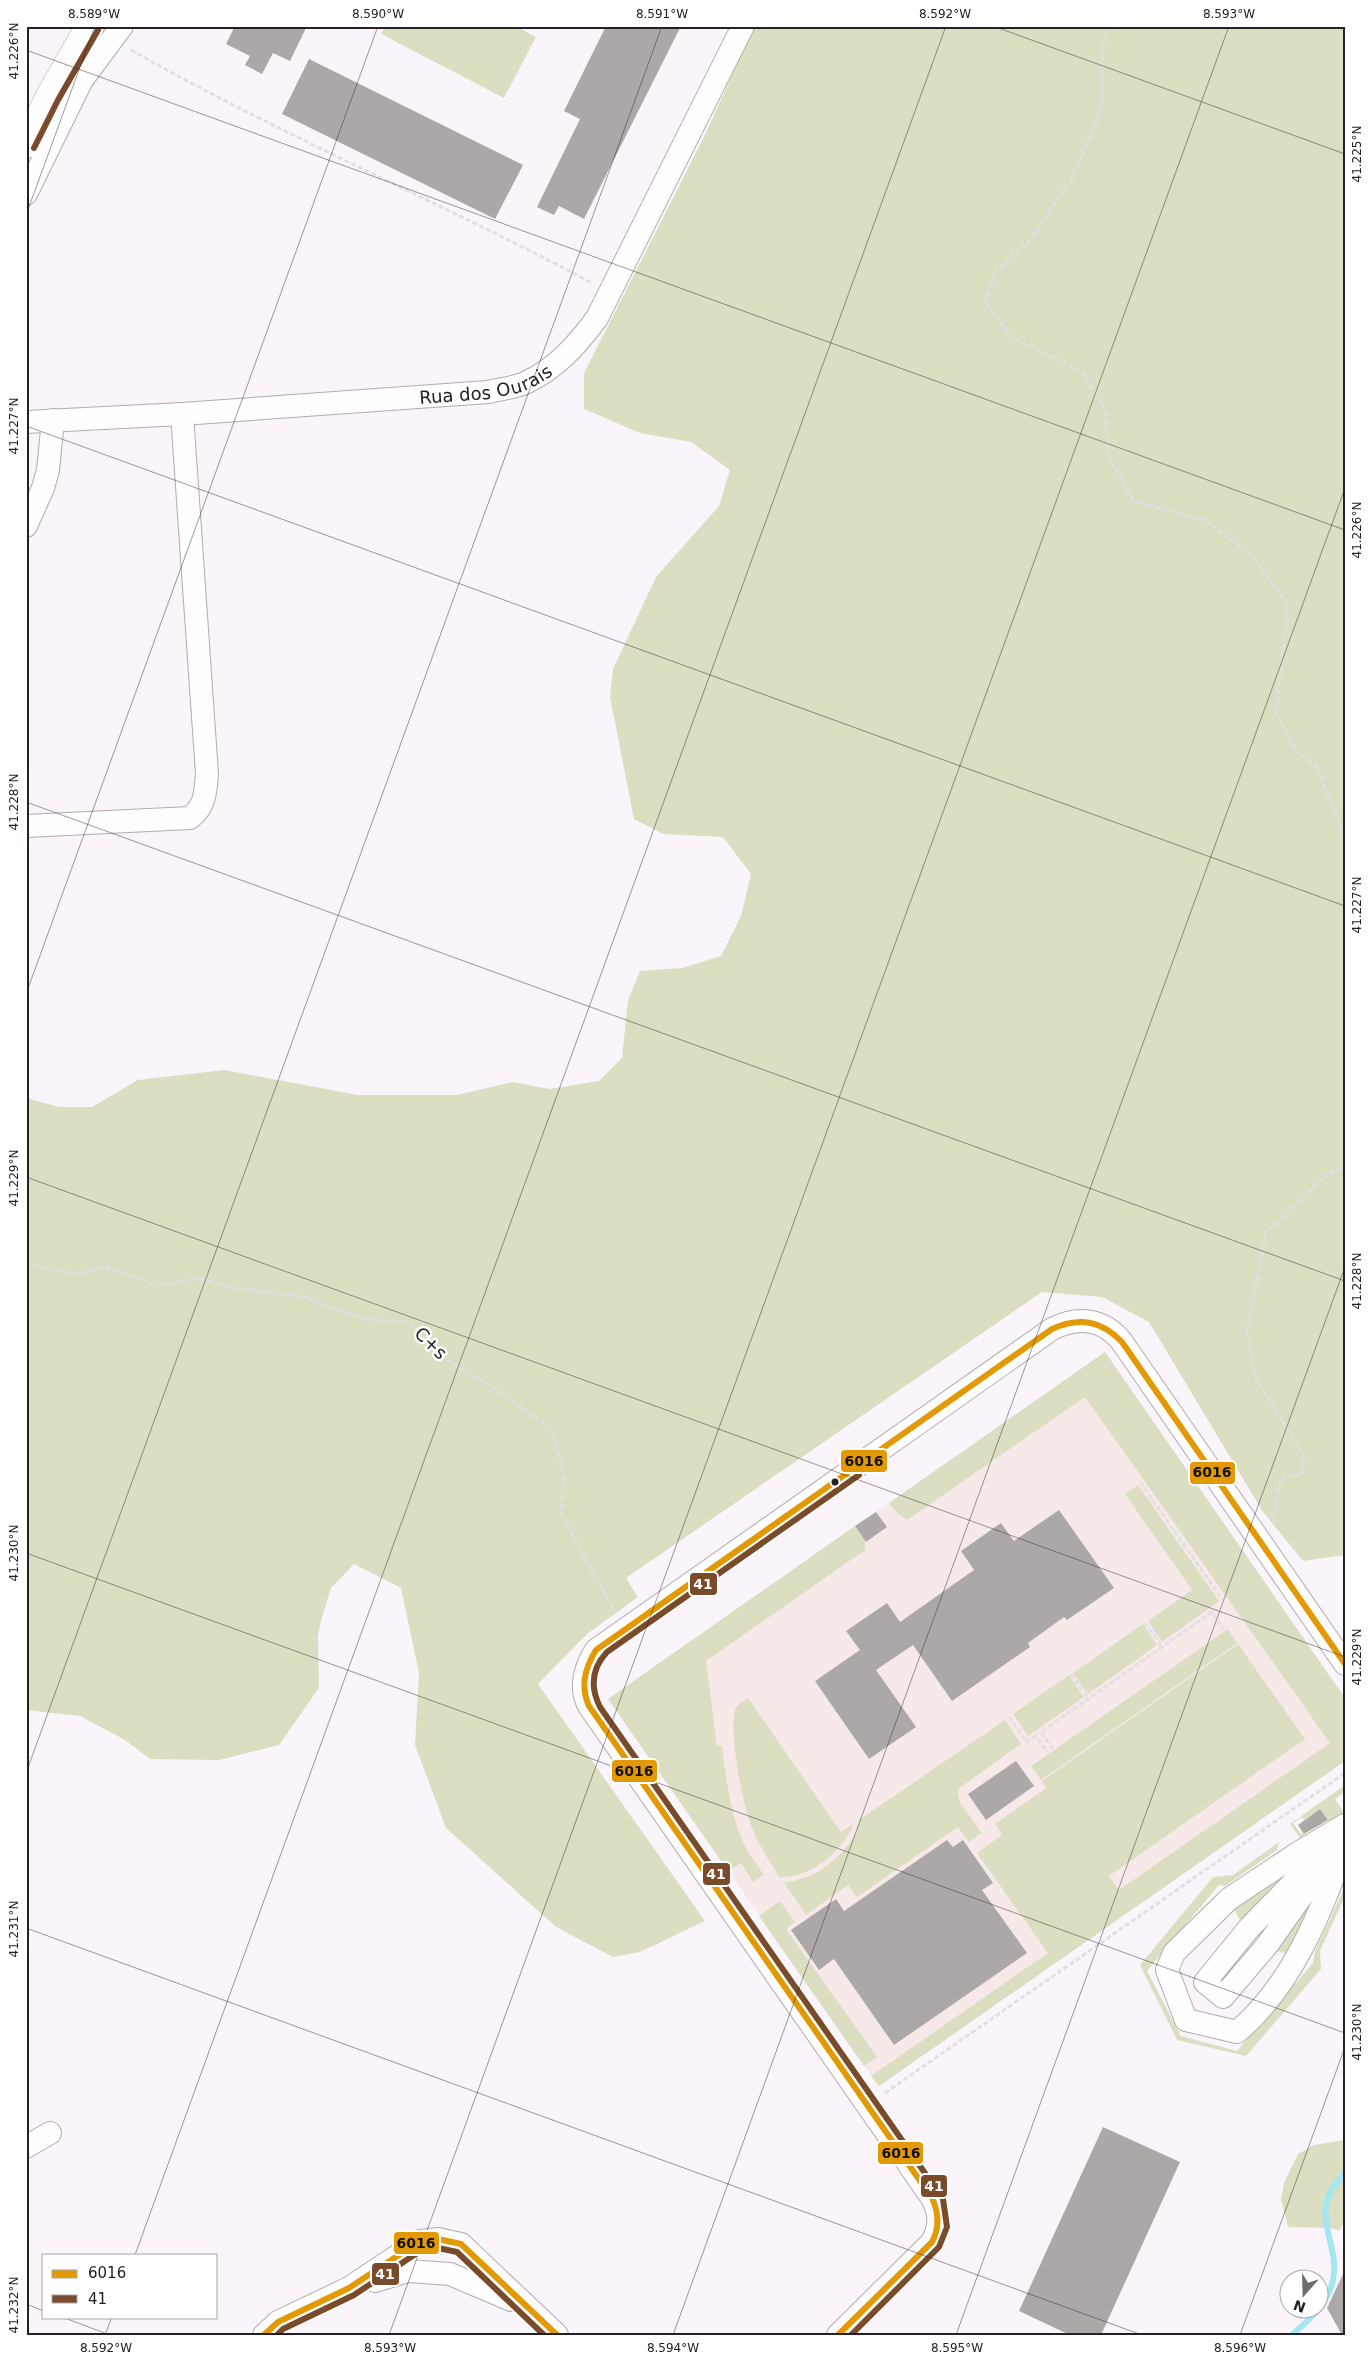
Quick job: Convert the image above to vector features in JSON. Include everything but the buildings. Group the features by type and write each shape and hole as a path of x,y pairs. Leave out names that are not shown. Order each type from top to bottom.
{"main road":[{"path":"26,144 75,74 100,32"}],"street":[{"name":"Rua dos Ourais","path":"26,422 182,414 488,392 524,383 556,364 580,342 597,318 743,26"},
{"path":"26,194 75,74"},
{"path":"26,826 190,818 200,810 205,794 207,774 182,414"},
{"path":"26,526 43,488 48,470 53,420"},
{"path":"838,2335 932,2242 939,2217 932,2198 586,1701 584,1681 590,1660 601,1645 1052,1329 1079,1320 1096,1322 1117,1335 1345,1664"},
{"path":"1345,1825 1298,1853 1229,1899 1174,1953 1167,1970 1186,2020 1237,2032 1254,2017 1288,1974 1331,1884 1345,1846"},
{"path":"1345,1830 1250,1928 1205,1982 1224,1997 1268,1944 1345,1834"},
{"path":"26,2147 50,2134"},
{"path":"264,2335 278,2322 349,2288 420,2242 438,2239 461,2244 485,2269 535,2312 557,2335"},
{"path":"349,2288 408,2271 450,2274 535,2312"}],"path":[{"path":"1108,26 1104,47 1101,110 1073,176 1031,239 997,270 985,303 1012,338 1082,372 1104,406 1109,458 1134,502 1204,520 1251,554 1288,606 1276,714 1297,752 1317,766 1345,840"},
{"path":"100,32 267,121 505,236 610,292"},
{"path":"1263,1545 1271,1531 1280,1478 1303,1474 1304,1456 1254,1375 1247,1331 1266,1233 1322,1178 1345,1165"},
{"name":"C+s","path":"26,1262 33,1266 78,1274 108,1267 158,1286 197,1278 243,1290 305,1296 362,1319 409,1322 439,1355 500,1392 554,1430 564,1476 561,1513 624,1628"},
{"path":"1140,1482 1222,1599"},
{"path":"1053,1749 1041,1732 1162,1646 1212,1612 1224,1629"},
{"path":"1145,1623 1162,1646"},
{"path":"1071,1674 1088,1699"},
{"path":"1009,1717 1027,1742 1036,1736 1046,1752"},
{"path":"868,2105 1345,1773"}],"shaded area":[{"path":"1105,1352 1345,1698 1345,1761 879,2086 608,1699"}],"green space":[{"path":"385,26 516,26 536,37 504,98 381,34"},
{"path":"754,26 1345,26 1345,1555 1303,1561 1263,1512 1149,1322 1102,1297 1042,1292 626,1578 638,1597 587,1634 538,1684 705,1921 640,1952 613,1957 556,1927 446,1828 415,1745 419,1673 401,1588 354,1564 331,1588 321,1621 318,1635 319,1688 279,1745 219,1760 150,1759 125,1740 80,1716 26,1710 26,1098 59,1107 92,1107 138,1080 224,1070 358,1095 457,1095 512,1082 550,1089 599,1081 622,1058 628,1000 640,971 682,968 721,956 741,916 751,874 723,837 663,834 634,819 610,697 613,669 656,577 719,506 730,470 691,442 640,433 584,409 584,373 704,137"},
{"path":"1105,1352 1345,1698 1345,1761 879,2086 871,2076 1048,1953 977,1853 1002,1835 995,1824 1046,1788 1042,1781 1238,1644 1305,1739 1109,1876 1119,1890 1330,1743 1085,1397 907,1520 896,1512 889,1503"},
{"path":"1138,1485 1219,1601 1162,1642 1148,1621 1192,1590 1125,1494"},
{"path":"855,1526 865,1541 865,1550 706,1661 717,1746 722,1746 727,1783 735,1819 745,1846 764,1875 753,1882 741,1863 728,1871 608,1699"},
{"path":"1143,1624 1157,1645 1088,1694 1073,1673"},
{"path":"1228,1629 1237,1643 1041,1780 1031,1766"},
{"path":"1069,1675 1084,1697 1028,1736 1013,1714"},
{"path":"748,1698 841,1832 853,1824 841,1845 828,1858 807,1872 790,1877 780,1878 765,1854 752,1828 744,1803 733,1732 736,1708"},
{"path":"1005,1720 1021,1744 958,1789 959,1801 982,1833 969,1842 958,1827 857,1897 848,1885 806,1915 784,1883 811,1875 826,1867 851,1841 857,1831 859,1820"},
{"path":"1345,1785 1345,1792 1335,1799 1345,1814 1331,1824 1320,1809 1304,1820 1302,1817 1293,1823 1301,1834 1303,1833 1309,1840 1304,1843 1290,1824"},
{"path":"1279,1842 1277,1850 1225,1886 1219,1885 1147,1971 1181,2036 1237,2051 1313,1963 1315,1951 1345,1886 1345,1896 1320,1951 1321,1969 1246,2056 1177,2040 1140,1965 1213,1877 1233,1875"},
{"path":"1298,1861 1303,1866 1240,1920 1232,1905"},
{"path":"1320,1877 1291,1955 1277,1951 1319,1879"},
{"path":"780,1901 795,1922 786,1929 877,2057 864,2066 759,1916"},
{"path":"1345,2140 1345,2220 1339,2231 1331,2228 1288,2227 1281,2199 1284,2183 1298,2154 1314,2145"}],"waterway":[{"path":"1292,2335 1317,2311 1327,2297 1333,2280 1334,2265 1325,2213 1327,2201 1333,2188 1345,2174"}],"transit line":[{"name":"41","path":"34,148 58,100 98,30"},
{"name":"6016","path":"838,2335 932,2242 937,2225 937,2215 932,2198 589,1706 584,1684 589,1664 596,1650 1052,1329 1080,1322 1098,1325 1122,1342 1345,1664"},
{"name":"41","path":"851,2335 939,2247 947,2227 943,2199 600,1707 595,1692 594,1678 598,1665 607,1652 859,1475"},
{"name":"6016","path":"264,2335 278,2322 349,2288 420,2241 438,2239 461,2244 557,2335"},
{"name":"41","path":"277,2335 283,2329 354,2295 423,2249 438,2248 457,2252 544,2335"}]}
